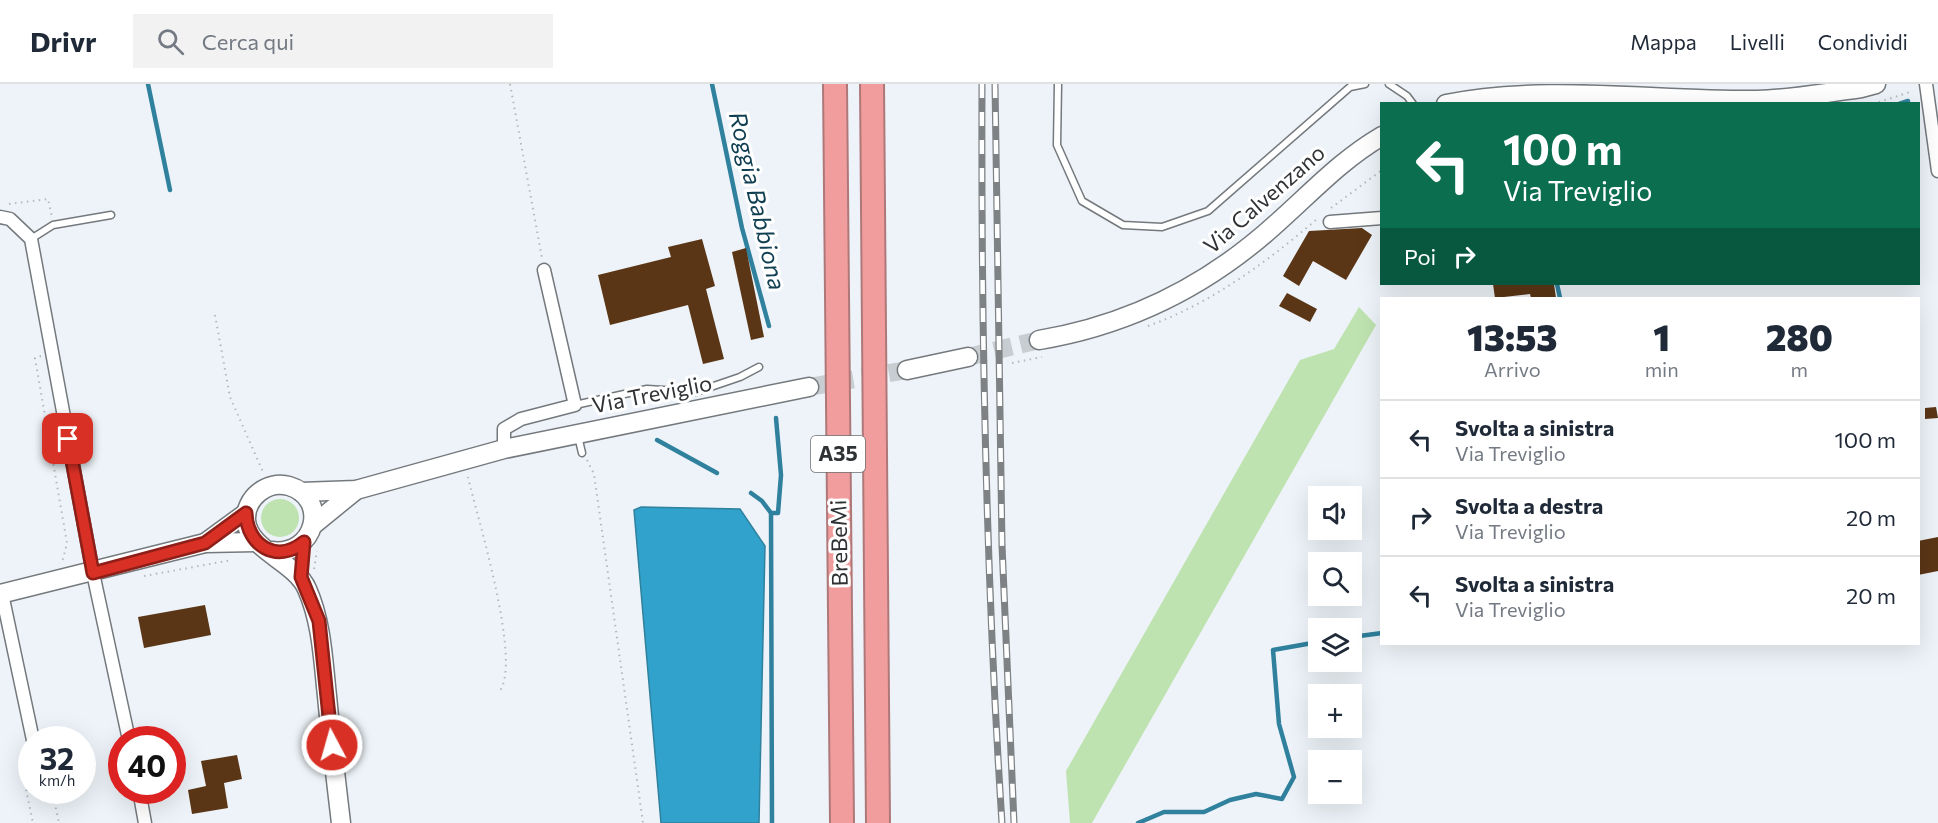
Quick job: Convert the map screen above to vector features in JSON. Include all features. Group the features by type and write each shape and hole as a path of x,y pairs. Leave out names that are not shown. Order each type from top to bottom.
{"highway":[{"name":"BreBeMi","path":"835,84 842,823"},
{"name":"BreBeMi","path":"872,84 878,823"}],"main road":[{"path":"1453,102 1492,90 1549,86 1592,87 1692,100 1757,100 1861,88 1876,84"},
{"name":"Via Calvenzano","path":"1039,340 1072,335 1143,311 1219,270 1277,224 1322,179 1361,148 1380,136"},
{"path":"907,370 968,357"},
{"name":"Via Treviglio","path":"268,487 279,485 301,492 356,490 504,449 809,387"},
{"path":"268,487 250,502 246,513 250,534 301,577 319,621 341,823"},
{"name":"Via Treviglio","path":"312,544 313,525 356,490"},
{"path":"301,492 311,507 313,525"},
{"path":"205,543 246,513"},
{"path":"1,594 93,573 205,543 289,551 312,544"},
{"path":"301,577 312,544"}],"street":[{"path":"1921,87 1938,171"},
{"path":"0,217 10,219 31,239 93,573 126,726"},
{"path":"1330,222 1380,218"},
{"name":"Via Treviglio","path":"504,449 504,429 521,419 575,405 544,270"},
{"path":"1,594 30,726"},
{"path":"142,804 146,823"}],"lane":[{"path":"1058,84 1057,145 1082,201 1123,225 1162,227 1208,211 1350,87 1365,84"},
{"path":"1389,84 1407,96 1412,102"},
{"path":"31,239 53,225 111,215"},
{"path":"575,405 647,389 696,392 740,377 759,367"},
{"path":"577,433 582,453"}],"path":[{"path":"510,84 544,270"},
{"path":"1879,102 1921,87"},
{"path":"0,206 48,199 53,225"},
{"path":"215,315 230,397 268,487"},
{"path":"47,355 35,357 67,543 63,559 57,564"},
{"path":"582,453 594,474 643,823"},
{"path":"460,476 467,474 507,645 505,685 499,692"},
{"path":"301,577 314,573 312,544"},
{"path":"143,576 238,559"},
{"path":"30,804 34,823"},
{"path":"55,804 59,823"}],"green space":[{"path":"1359,307 1376,325 1092,823 1070,823 1066,771 1300,360 1334,349"},
{"path":"280,499 294,504 299,518 294,532 280,537 266,532 261,518 266,504"}],"water":[{"path":"641,507 740,509 765,546 759,823 661,823 634,510"}],"building":[{"path":"1362,228 1372,235 1346,280 1313,261 1299,286 1283,276 1309,231"},
{"path":"702,239 715,286 706,289 724,359 703,364 688,305 610,325 598,275 671,257 668,247"},
{"path":"746,248 764,337 751,340 732,252"},
{"path":"1493,285 1554,285 1556,297 1531,297 1530,294 1495,297"},
{"path":"1287,293 1317,309 1310,322 1279,306"},
{"path":"1936,407 1938,418 1925,419 1925,408"},
{"path":"1938,537 1938,571 1920,575 1920,541"},
{"path":"205,605 211,635 144,648 138,617"},
{"path":"237,755 242,779 224,783 228,808 192,814 188,790 206,786 201,761"}],"waterway":[{"path":"148,84 170,190"},
{"name":"Roggia Babbiona","path":"712,84 742,228 769,326"},
{"path":"1557,285 1560,297"},
{"name":"Roggia Babbiona","path":"771,513 778,513 781,475 776,418"},
{"path":"657,440 717,473"},
{"path":"751,493 762,501 771,513 772,823"},
{"path":"1362,636 1380,633"},
{"path":"1138,823 1164,812 1204,812 1230,800 1256,794 1282,799 1294,777 1279,724 1273,650 1308,644"}],"tunnel":[{"path":"968,357 1039,340"},
{"path":"809,387 907,370"}],"railway":[{"path":"982,84 982,269 986,454 992,638 1002,823"},
{"path":"995,84 1002,545 1014,823"}],"route":[{"path":"68,439 93,573 205,543 246,513 250,534 263,548 271,551 289,551 304,542 301,577 319,621 332,745"}]}
